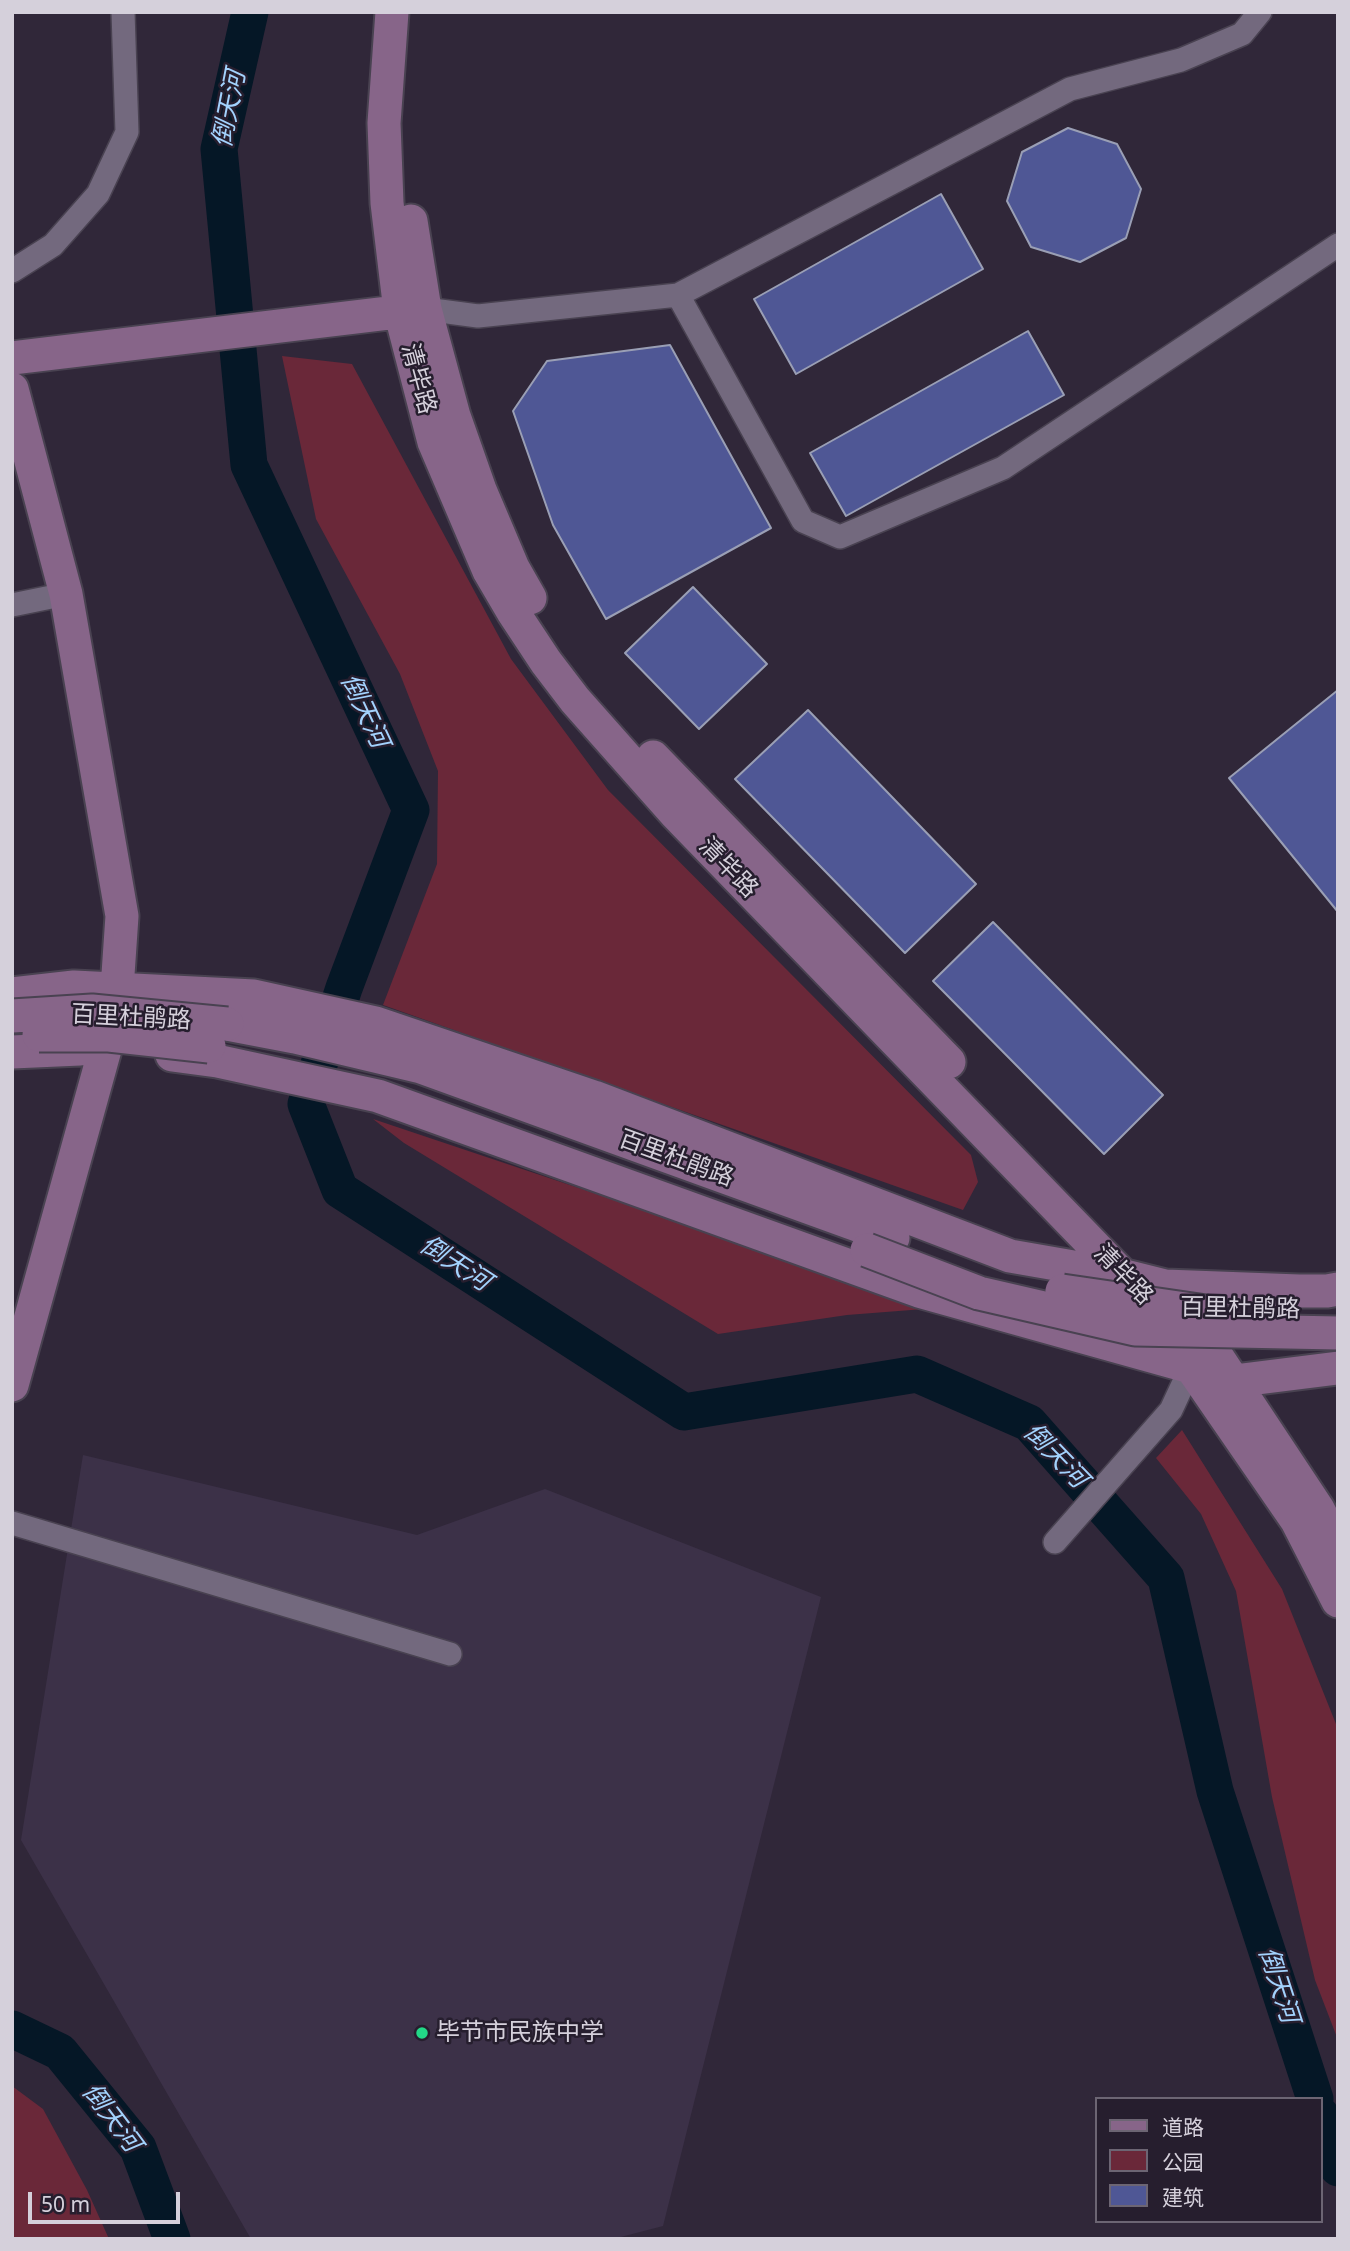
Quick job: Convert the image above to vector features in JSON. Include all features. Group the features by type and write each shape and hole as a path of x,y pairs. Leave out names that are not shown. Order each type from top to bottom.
{"main road":[{"name":"清毕路","path":"392,12 384,123 387,203 412,310 434,442 489,571 546,662 575,700 676,814 1162,1317 1191,1367 1297,1521 1338,1601"},
{"path":"414,12 401,132 408,205 412,310 480,491 508,557 531,601 583,679 643,746 1181,1301 1318,1509 1338,1548"},
{"path":"12,358 412,310"},
{"path":"12,389 66,594 122,916 117,989 107,1041 12,1385"},
{"path":"12,994 74,987 261,998 376,1023 594,1097 1010,1256 1125,1276 1165,1286 1299,1291 1338,1289"},
{"name":"百里杜鹃路","path":"12,1016 92,1011 227,1024 421,1067 893,1238 999,1280 1100,1298 1211,1313 1338,1309"},
{"name":"百里杜鹃路","path":"12,1036 209,1046 405,1088 992,1296 1135,1329 1338,1333"},
{"path":"12,1052 107,1041 217,1061 379,1096 919,1291 1234,1381 1338,1368"}],"street":[{"path":"12,271 53,245 98,194 127,132 123,12"},
{"path":"412,310 478,316 678,295 1070,89 1181,61 1242,34 1260,12"},
{"path":"678,295 803,521 840,537 1003,468 1338,244"},
{"path":"12,605 66,594"},
{"path":"1055,1542 1171,1410 1191,1367"},
{"path":"12,1523 450,1654"}],"shaded area":[{"name":"毕节市民族中学","path":"83,1455 417,1535 545,1489 821,1597 663,2226 613,2239 251,2239 21,1840"}],"green space":[{"path":"282,356 352,364 511,659 608,790 971,1155 978,1182 963,1210 383,1005 437,864 438,771 400,674 316,519"},
{"path":"373,1119 937,1308 847,1315 718,1334 404,1143"},
{"path":"1182,1430 1282,1589 1338,1729 1338,2040 1315,1980 1272,1797 1236,1591 1201,1514 1156,1458"},
{"path":"12,2086 43,2109 87,2190 109,2239 12,2239"}],"building":[{"path":"1068,128 1117,144 1141,189 1126,238 1080,262 1031,247 1007,201 1022,152"},
{"path":"941,194 983,269 796,374 754,299"},
{"path":"1028,331 1064,395 846,516 810,453"},
{"path":"670,345 771,528 606,619 553,525 513,411 547,361"},
{"path":"693,587 767,664 699,729 625,653"},
{"path":"1338,690 1338,912 1229,778"},
{"path":"808,710 976,884 905,953 735,779"},
{"path":"993,922 1163,1095 1104,1154 933,981"}],"waterway":[{"name":"倒天河","path":"250,12 219,149 249,465 411,810 344,988 306,1104 340,1190 684,1412 917,1374 1029,1423 1166,1578 1215,1791 1314,2097"},
{"name":"倒天河","path":"12,2029 60,2052 138,2148 172,2239"},
{"name":"倒天河","path":"1322,2120 1338,2168"}],"place":[{"name":"毕节市民族中学","path":"422,2033"}]}
